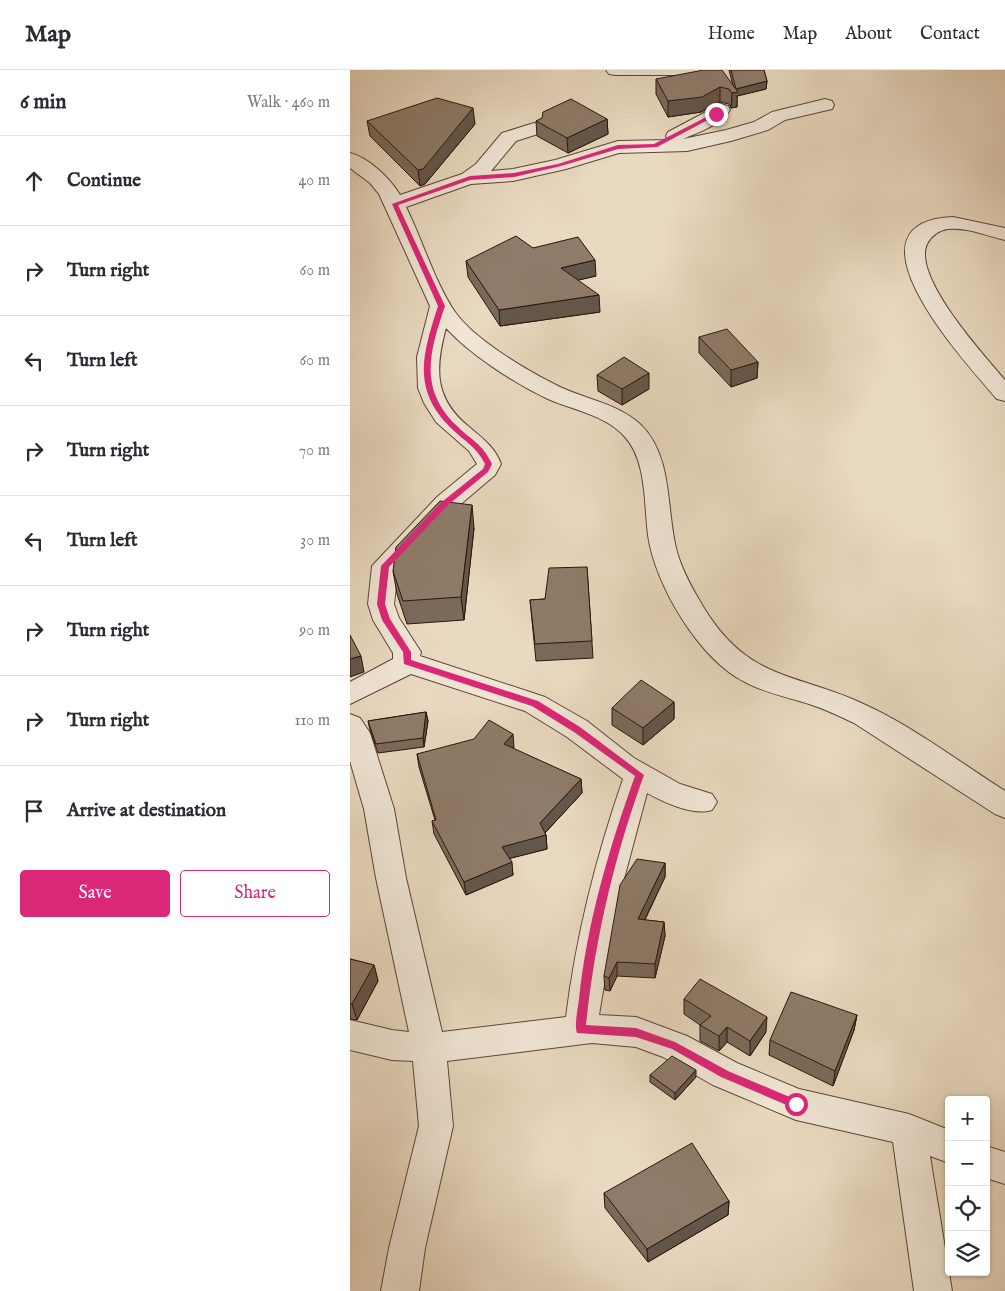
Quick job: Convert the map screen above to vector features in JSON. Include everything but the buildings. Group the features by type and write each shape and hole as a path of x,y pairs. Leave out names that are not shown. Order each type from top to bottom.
{"street":[{"path":"615,70 696,70"},
{"path":"394,204 470,178 514,175 559,165 618,147 687,145 731,135 761,126 779,116 825,105"},
{"path":"655,146 704,122 721,110"},
{"path":"470,178 483,168 509,137 534,129"},
{"path":"350,159 377,179 394,204 441,306 457,327 492,354 548,390 623,422 635,433 645,449 654,482 664,554 698,621 712,642 733,664 764,682 824,700 862,715 1005,806"},
{"path":"1005,234 954,223 933,226 918,237 914,246 913,260 916,273 954,335 1005,394"},
{"path":"350,694 400,668 406,662 407,652 386,620 381,604 385,566 446,503 486,470 489,464 482,450 454,427 434,404 427,379 429,345 441,306"},
{"path":"406,662 535,704 577,729 639,775 670,792 702,802"},
{"path":"350,725 356,733 379,809 391,878 429,1048 436,1126 407,1248 400,1291"},
{"path":"581,1030 587,970 595,926 618,835 639,775"},
{"path":"350,1035 392,1044 429,1048 592,1029 636,1032 675,1046 725,1074 796,1104 909,1130 945,1145"},
{"path":"909,1130 933,1291"},
{"path":"990,1163 1005,1168"}],"route":[{"path":"716,114 704,122 655,146 618,147 596,152 559,165 514,175 470,178 394,204 441,306 429,345 427,379 434,404 454,427 482,450 489,464 486,470 446,503 385,566 381,589 381,604 386,620 407,652 406,662 535,704 577,729 624,766 639,775 618,835 595,926 587,970 581,1030 636,1032 675,1046 725,1074 796,1104"}]}
